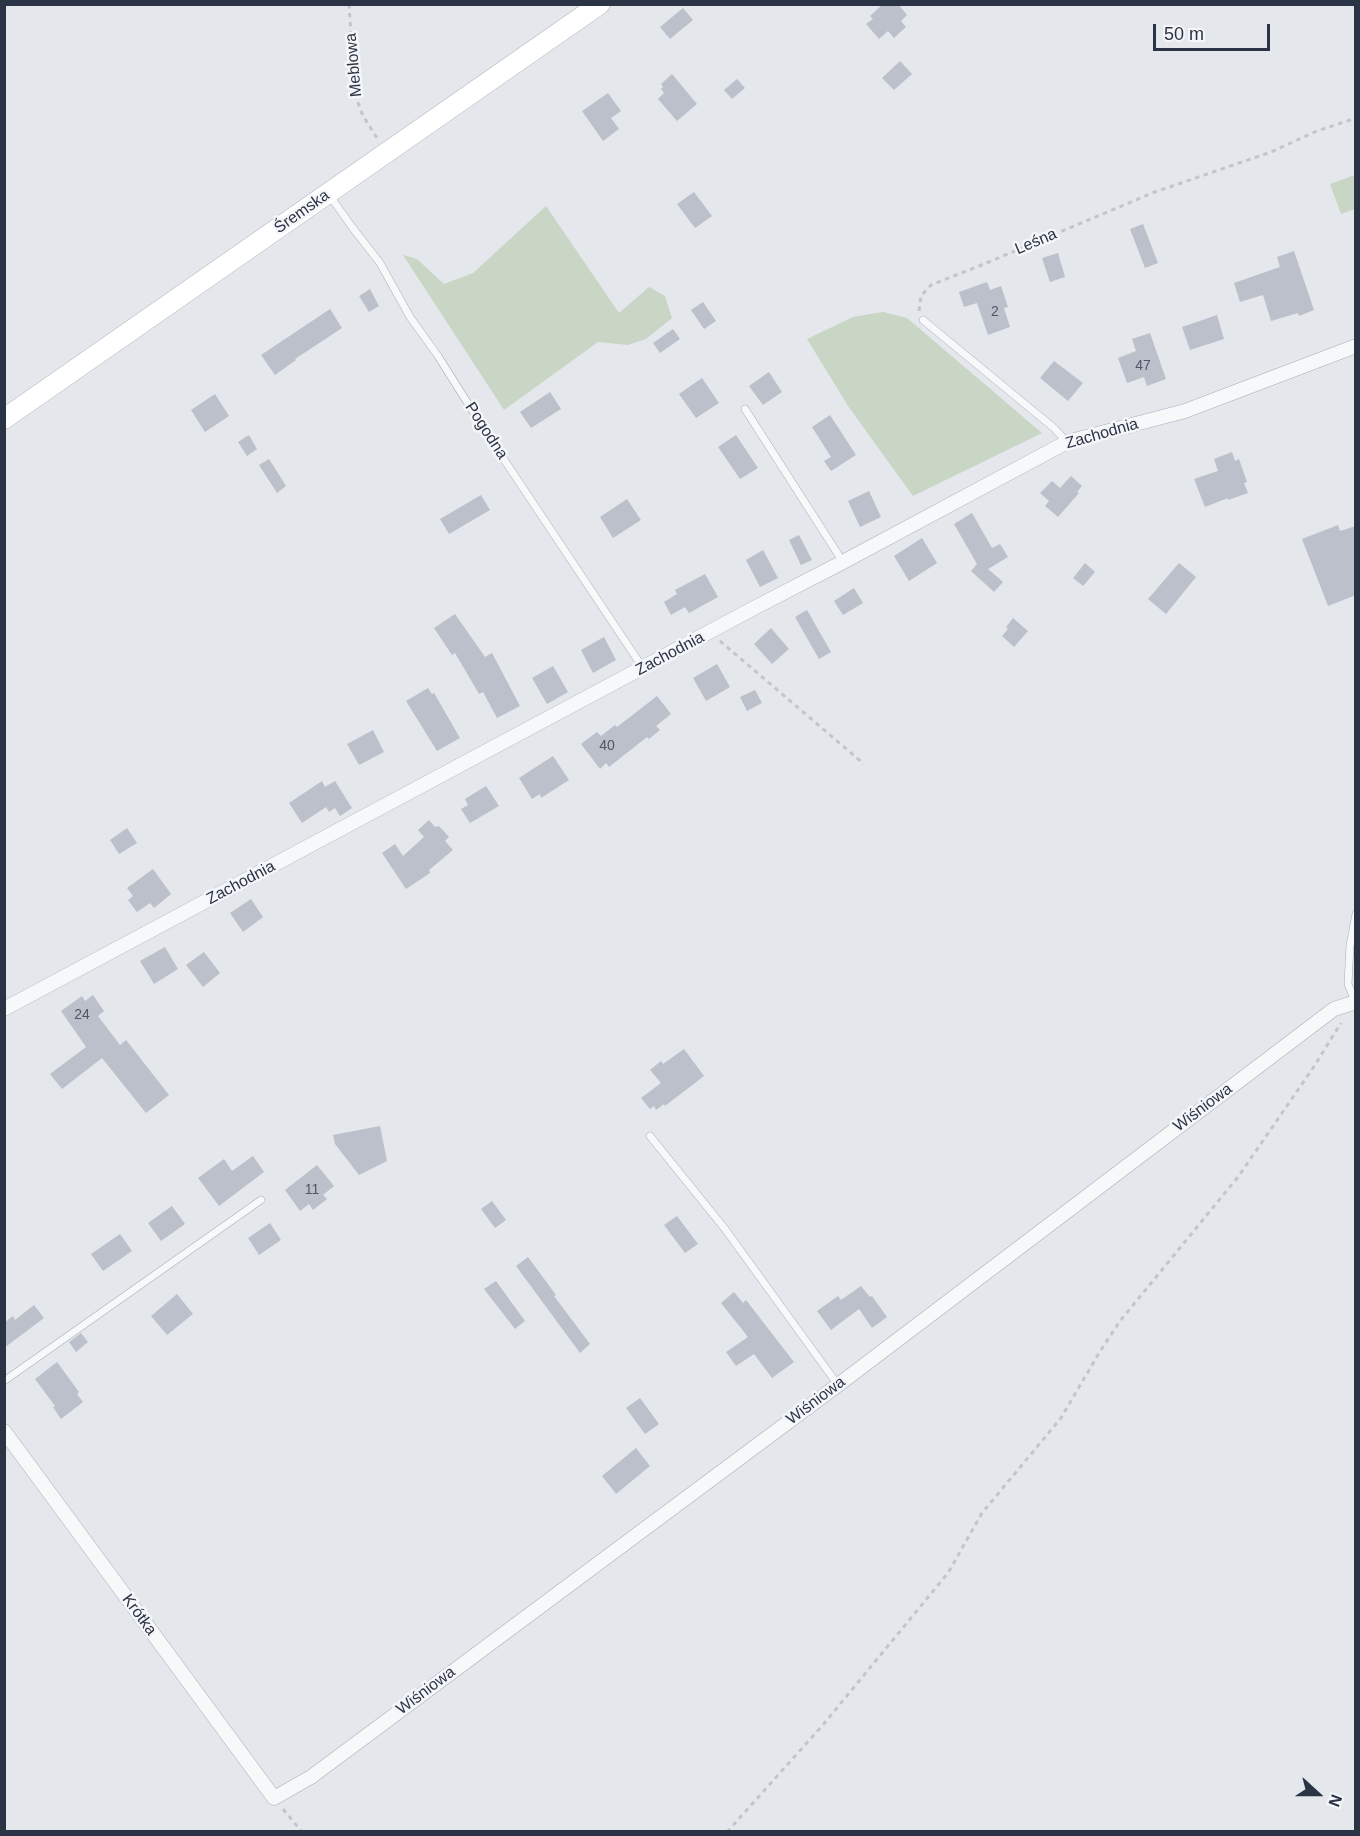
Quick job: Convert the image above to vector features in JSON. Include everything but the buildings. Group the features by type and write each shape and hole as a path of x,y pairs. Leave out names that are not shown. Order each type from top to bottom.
{"main road":[{"name":"Śremska","path":"4,419 600,4"}],"street":[{"name":"Zachodnia","path":"4,1009 1067,442 1185,411 1356,346"},
{"name":"Wiśniowa","path":"274,1798 321,1770 838,1385 1334,1009 1355,1002"},
{"name":"Krótka","path":"4,1431 274,1798"}],"lane":[{"name":"Pogodna","path":"328,193 380,262 406,310 644,668"},
{"path":"923,320 1054,428 1067,442"},
{"path":"745,409 843,562"},
{"path":"1355,1002 1348,984 1350,946 1356,914"},
{"path":"650,1136 725,1229 838,1385"},
{"path":"4,1381 261,1200"}],"path":[{"name":"Meblowa","path":"349,4 355,95 363,116 386,153"},
{"name":"Leśna","path":"923,320 919,311 921,296 931,285 1155,192 1271,152 1317,131 1356,118"},
{"path":"710,633 864,764"},
{"path":"727,1832 822,1726 948,1573 982,1513 1061,1418 1120,1321 1238,1177 1355,1002"},
{"path":"274,1798 302,1832"}],"green space":[{"path":"1355,175 1355,209 1341,214 1330,184"},
{"path":"546,206 619,313 649,287 665,296 672,318 646,339 628,345 598,342 504,410 403,255 417,259 444,284 473,273"},
{"path":"883,312 907,318 1042,433 913,496 848,406 807,339 853,317"}]}
